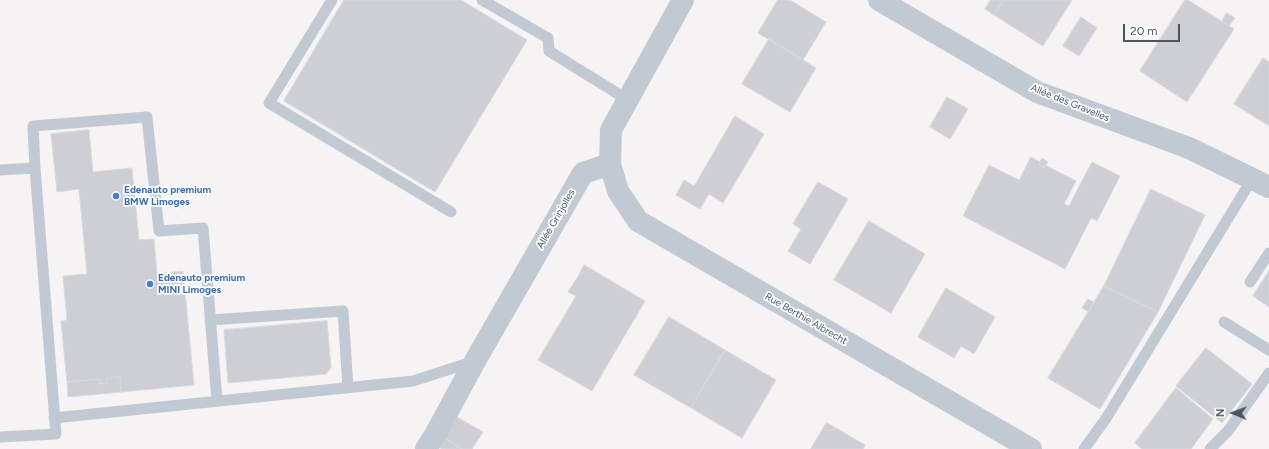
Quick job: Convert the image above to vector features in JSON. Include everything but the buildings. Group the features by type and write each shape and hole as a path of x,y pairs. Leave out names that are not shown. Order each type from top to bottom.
{"street":[{"path":"610,164 611,130 683,0"},
{"name":"Allée des Gravelles","path":"879,0 1037,92 1189,148 1261,183"},
{"name":"Allée Grinjolles","path":"426,449 583,173 610,164"},
{"name":"Rue Berthie Albrecht","path":"610,164 618,191 638,221 1031,449"}],"lane":[{"path":"332,0 269,103 451,212"},
{"path":"482,0 548,38 549,51 628,100"},
{"path":"0,437 56,434 33,126 147,118 160,231 203,228 217,401"},
{"path":"0,170 35,168"},
{"path":"1084,449 1107,417 1261,183"},
{"path":"1250,282 1269,253"},
{"path":"210,320 343,312 348,388"},
{"path":"1224,322 1269,350"},
{"path":"54,418 413,381 475,361"},
{"path":"1210,449 1228,431 1269,373"}],"place":[{"name":"Edenauto premium BMW Limoges","path":"116,196"},
{"name":"Edenauto premium MINI Limoges","path":"150,284"}]}
